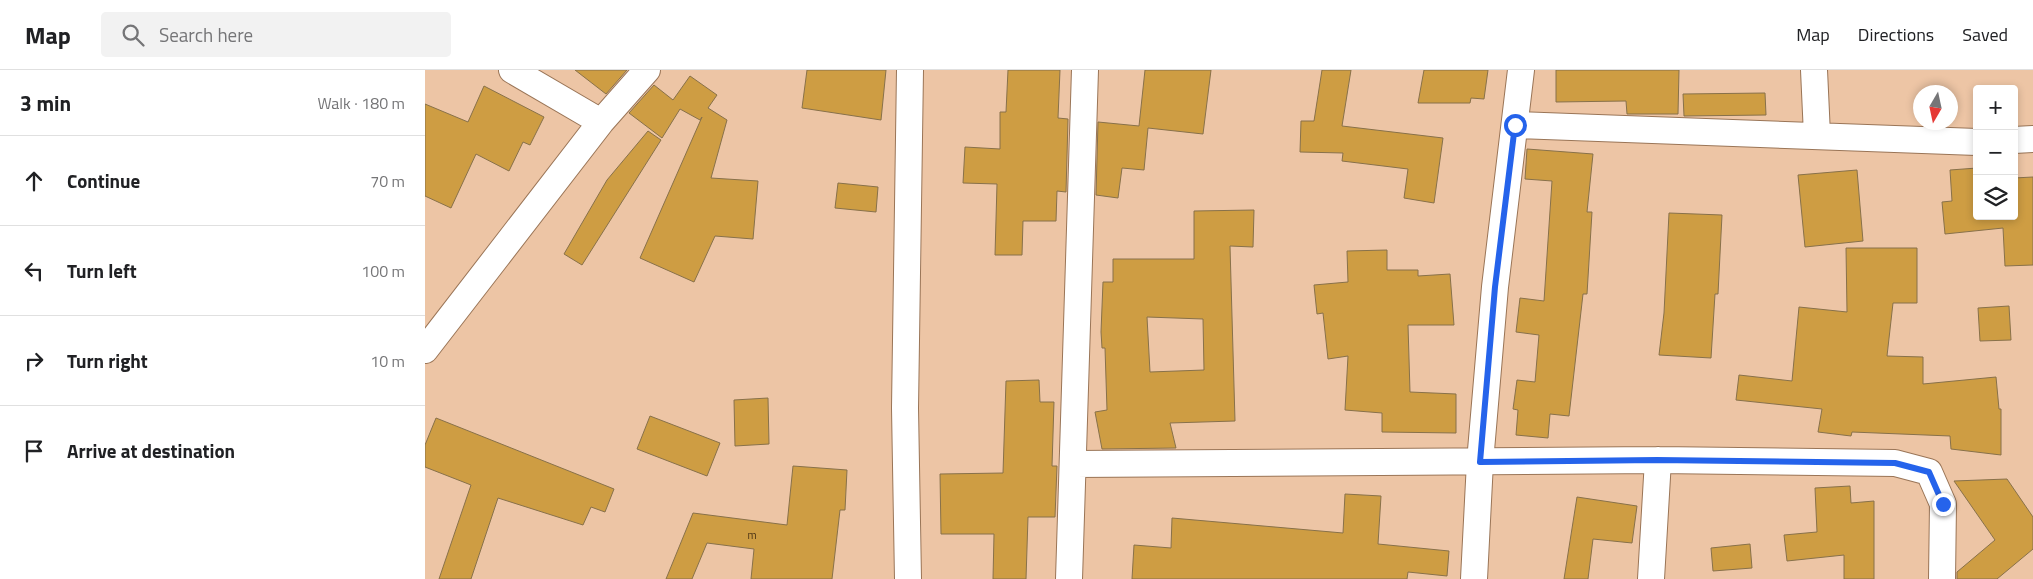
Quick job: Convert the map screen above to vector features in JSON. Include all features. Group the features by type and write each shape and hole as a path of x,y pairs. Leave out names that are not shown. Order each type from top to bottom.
{"street":[{"path":"512,70 601,122"},
{"path":"425,350 601,122 647,70"},
{"path":"909,579 905,408 910,70"},
{"path":"1069,579 1085,70"},
{"path":"1474,579 1480,462 1495,287 1521,70"},
{"path":"1814,70 1817,136"},
{"path":"1515,125 1973,142"},
{"path":"2018,140 2033,139"},
{"path":"1074,464 1657,460 1895,463 1929,472 1943,504 1942,579"},
{"path":"1651,579 1657,460"}],"building":[{"path":"575,70 627,70 606,94"},
{"path":"807,70 886,70 881,120 802,108"},
{"path":"1008,70 1060,70 1058,118 1068,119 1066,192 1057,191 1056,221 1023,221 1022,255 995,255 997,184 963,183 965,147 1000,149 1000,112 1006,112"},
{"path":"1145,70 1211,70 1203,134 1148,128 1144,170 1122,168 1118,198 1096,195 1098,122 1139,126"},
{"path":"1322,70 1351,70 1342,126 1443,138 1434,203 1404,198 1408,169 1342,161 1343,153 1300,152 1301,121 1314,121"},
{"path":"1424,70 1488,70 1484,99 1471,98 1470,103 1418,103"},
{"path":"1556,70 1679,70 1678,114 1627,114 1626,101 1556,102"},
{"path":"690,76 717,95 708,108 727,120 711,178 758,181 753,239 715,236 694,282 640,258 702,117 700,120 680,109 662,138 629,113 654,85 673,100"},
{"path":"484,86 544,117 530,145 523,142 509,171 476,154 451,208 425,196 425,104 468,122"},
{"path":"1765,93 1766,115 1684,116 1683,94"},
{"path":"648,131 661,140 582,265 564,254 607,180"},
{"path":"1527,149 1593,154 1587,212 1592,212 1587,294 1583,294 1569,416 1550,414 1548,438 1516,435 1518,410 1513,409 1517,380 1535,382 1539,335 1516,332 1520,298 1544,301 1552,181 1525,179"},
{"path":"1973,168 1973,220 2018,220 2018,178 2033,177 2033,265 2005,266 2003,228 1945,234 1942,202 1952,201 1950,170"},
{"path":"1857,170 1863,241 1805,247 1798,175"},
{"path":"838,183 878,187 876,212 835,208"},
{"path":"1254,210 1253,247 1230,246 1235,421 1170,423 1176,448 1102,449 1095,412 1107,410 1105,348 1102,348 1101,332 1103,282 1113,282 1113,259 1194,259 1194,211","holes":["1147,317 1203,319 1204,370 1150,372"]},
{"path":"1669,213 1722,215 1718,294 1715,294 1711,358 1659,355 1664,313"},
{"path":"1846,248 1917,248 1917,303 1893,303 1887,356 1923,357 1923,384 1996,377 1999,409 2001,409 2001,455 1951,449 1950,436 1852,432 1851,436 1818,432 1822,409 1736,400 1739,375 1792,381 1799,307 1847,312"},
{"path":"1387,250 1387,270 1418,270 1418,276 1450,274 1454,325 1408,325 1410,392 1456,394 1456,433 1382,432 1382,413 1345,410 1348,356 1328,359 1323,313 1317,314 1314,285 1348,282 1347,251"},
{"path":"2009,306 2011,340 1980,341 1978,308"},
{"path":"1039,380 1040,402 1054,402 1052,466 1057,466 1055,517 1028,517 1026,579 993,579 994,534 941,534 940,474 1003,473 1006,381"},
{"path":"768,398 769,444 735,446 734,400"},
{"path":"650,416 720,443 707,476 637,449"},
{"path":"436,418 614,489 605,512 591,507 583,525 498,498 471,579 439,579 471,485 425,467 425,445"},
{"path":"793,466 847,470 845,510 840,510 832,579 751,579 754,549 707,543 692,579 666,579 693,513 787,525"},
{"path":"2007,479 2033,517 2033,549 1997,579 1957,579 1957,572 1995,540 1954,481"},
{"path":"1850,486 1851,503 1874,501 1874,579 1844,579 1844,555 1787,561 1784,535 1817,532 1815,488"},
{"path":"1345,494 1381,496 1378,544 1449,551 1447,576 1408,572 1407,579 1132,579 1134,545 1171,548 1172,518 1343,533"},
{"path":"1577,497 1637,506 1632,543 1593,539 1588,579 1564,579"},
{"path":"1750,544 1752,568 1713,571 1711,548"}],"route":[{"path":"1515,125 1495,287 1480,462 1657,460 1895,463 1929,472 1943,504"}]}
